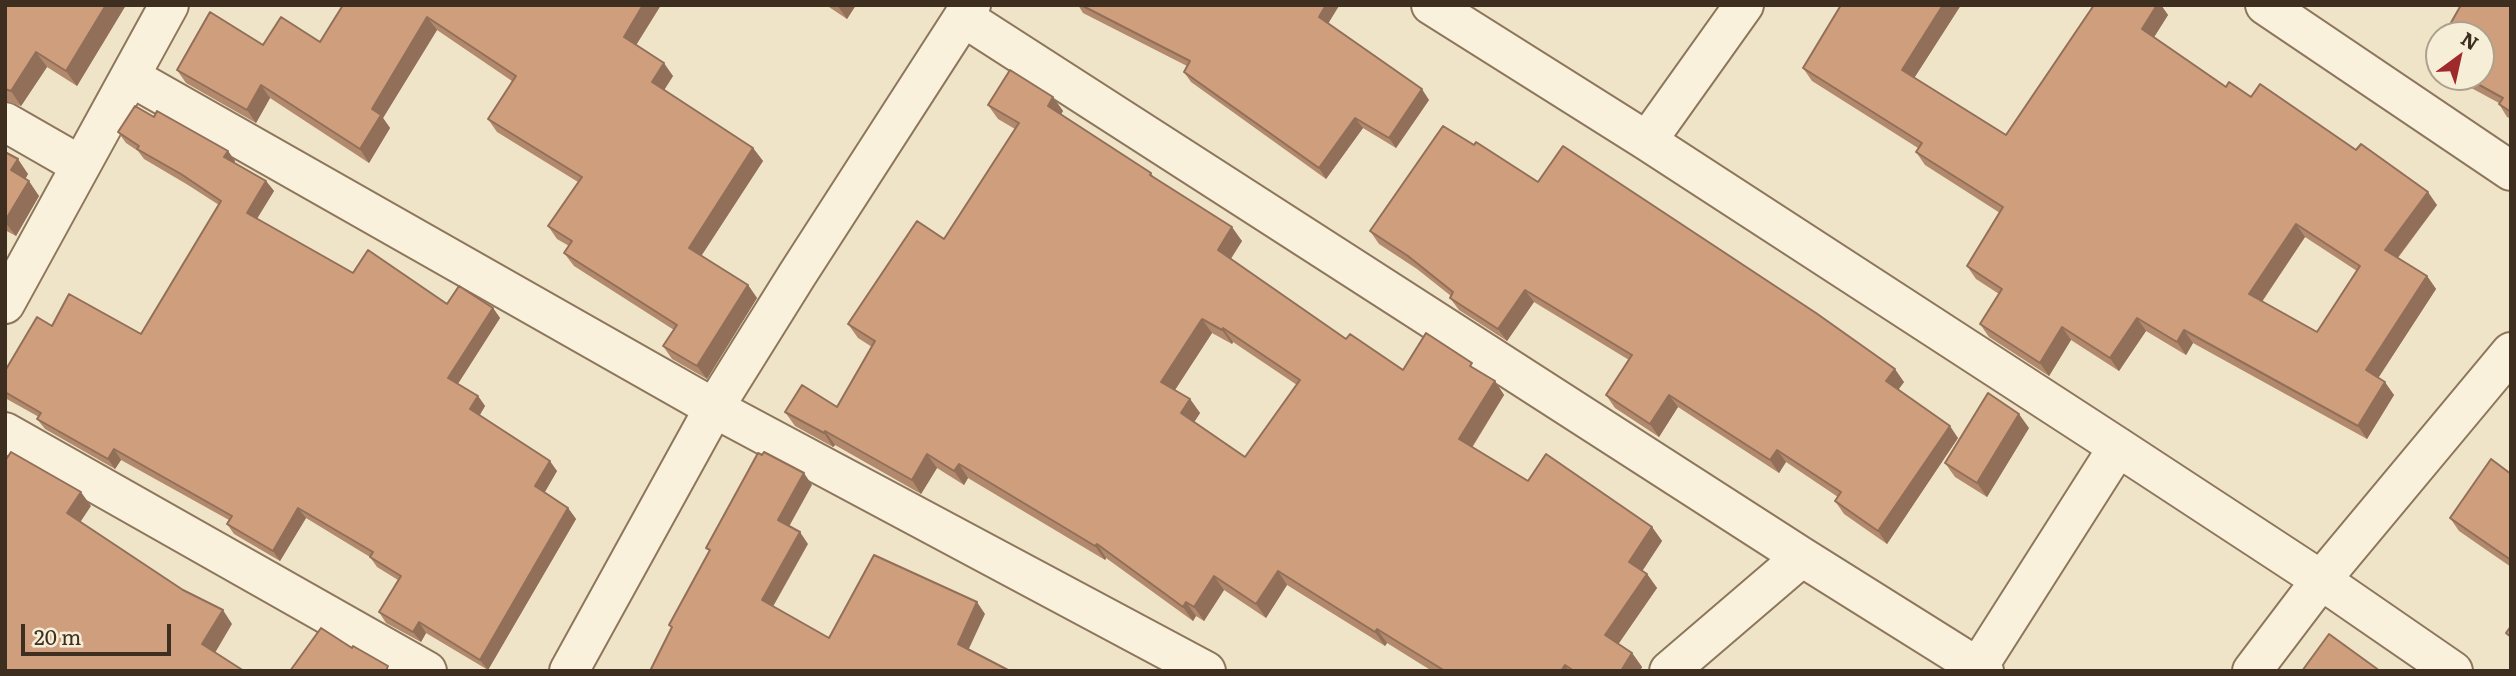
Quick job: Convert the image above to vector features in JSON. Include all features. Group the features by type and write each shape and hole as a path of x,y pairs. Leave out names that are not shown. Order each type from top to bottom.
{"street":[{"path":"5,304 169,5"},
{"path":"1431,5 1647,141 2118,447 2321,580 2453,671"},
{"path":"1647,141 1744,5"},
{"path":"2270,7 2511,171"},
{"path":"569,671 714,408 967,11 1802,557 1981,669 2118,447"},
{"path":"131,77 714,408 1206,671"},
{"path":"5,122 80,165"},
{"path":"2252,671 2321,580 2511,352"},
{"path":"5,432 427,671"},
{"path":"1669,671 1802,557"}],"building":[{"path":"5,5 106,5 66,71 36,52 11,91 5,89"},
{"path":"343,5 643,5 624,37 664,63 652,82 753,148 689,248 748,285 697,366 663,346 677,325 564,253 572,241 548,226 582,177 488,119 516,76 427,17 372,109 381,115 360,149 261,85 247,110 177,70 210,12 263,45 281,17 320,42"},
{"path":"1081,5 1326,5 1319,17 1422,89 1389,138 1355,118 1319,168 1184,72 1190,61"},
{"path":"1841,5 1943,5 1902,70 2006,135 2094,5 2157,5 2142,29 2226,87 2229,82 2251,97 2260,84 2356,150 2361,144 2428,192 2385,250 2427,276 2366,370 2385,382 2358,426 2184,330 2177,342 2137,318 2110,358 2062,327 2040,363 1980,324 2002,289 1967,266 2003,207 1916,152 1922,143 1803,68","holes":["2296,224 2360,266 2317,332 2249,294"]},
{"path":"2461,5 2511,5 2511,112 2499,104 2503,98 2490,91 2495,91 2495,21 2452,21"},
{"path":"1010,70 1053,97 1048,106 1232,227 1218,250 1346,339 1350,334 1403,370 1426,333 1495,381 1459,439 1528,481 1546,454 1652,527 1629,562 1647,574 1605,635 1632,653 1621,671 1574,671 1565,665 1561,671 1445,671 1377,629 1375,632 1278,571 1256,604 1214,576 1194,607 1186,602 1183,607 1097,544 1095,546 959,464 954,471 927,454 912,480 825,431 824,433 785,412 802,385 837,407 875,341 848,324 917,221 944,239 1019,123 988,105","holes":["1202,319 1222,330 1223,328 1300,380 1245,457 1181,413 1190,399 1161,382"]},
{"path":"135,106 154,117 157,111 228,151 224,157 266,181 247,213 353,273 368,250 447,304 459,286 493,308 448,378 478,396 470,409 550,461 535,486 568,508 480,660 419,622 413,632 379,612 401,576 370,557 373,552 298,508 273,551 227,524 232,516 114,449 108,459 37,419 41,413 5,392 5,371 37,317 52,326 69,294 141,334 221,201 137,149 139,146 118,132"},
{"path":"1443,126 1474,145 1476,142 1538,182 1563,146 1816,313 1895,369 1886,381 1950,426 1878,531 1835,501 1841,492 1777,450 1770,460 1669,395 1650,424 1606,395 1632,355 1525,290 1498,329 1450,298 1453,292 1408,256 1370,231"},
{"path":"5,152 18,159 11,170 29,181 5,221"},
{"path":"1988,393 2019,414 1977,483 1945,463"},
{"path":"11,452 81,492 67,513 183,590 223,610 202,644 244,671 5,671 5,461"},
{"path":"764,452 804,473 778,520 800,532 762,600 829,638 874,555 977,602 958,644 1010,671 650,671 672,627 669,625 710,550 706,548 758,453 762,455"},
{"path":"2491,459 2511,474 2511,560 2450,518"},
{"path":"321,628 352,648 353,646 388,666 386,671 290,671"},
{"path":"2329,634 2380,671 2302,671"}]}
